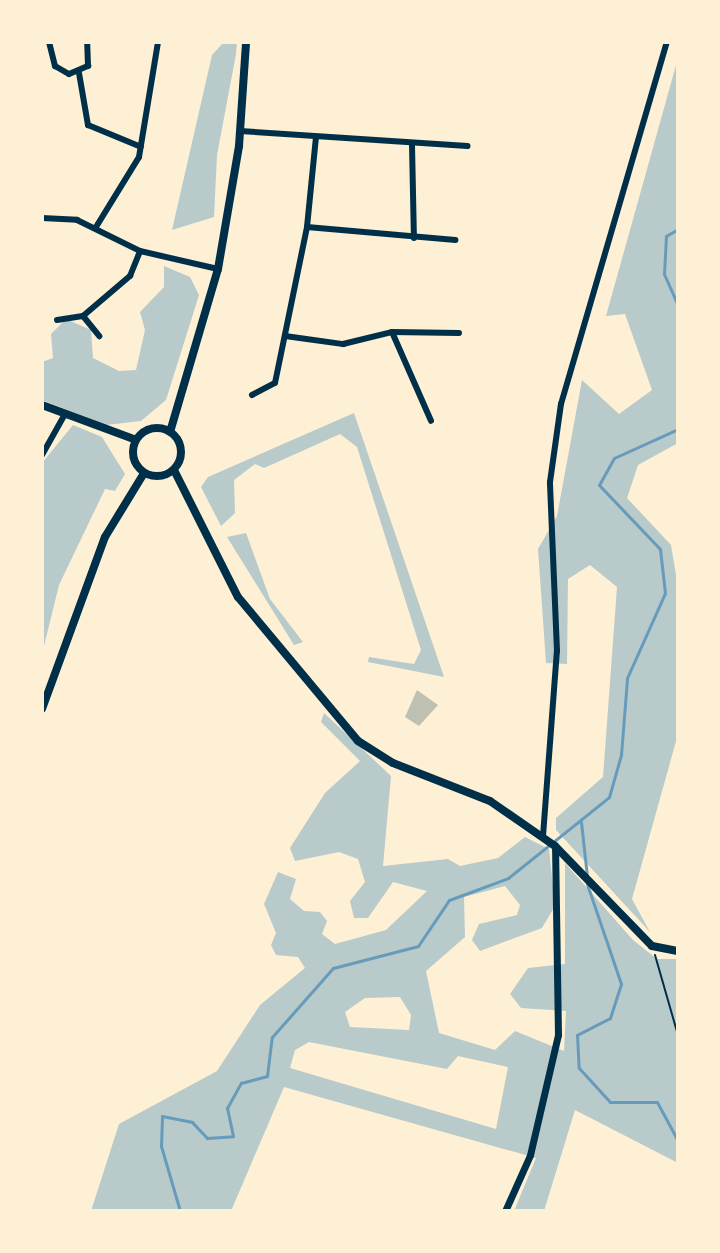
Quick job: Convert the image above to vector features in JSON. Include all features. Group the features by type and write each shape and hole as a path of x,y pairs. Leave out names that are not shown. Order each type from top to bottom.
{"main road":[{"path":"170,432 218,269 240,131 246,42"},
{"path":"42,405 136,440"},
{"path":"144,473 133,454 136,440 151,428 170,432 181,450 174,470 238,597 358,741 393,763 459,783 543,836 652,946 678,951"},
{"path":"144,473 174,470"},
{"path":"42,709 105,537 144,473"}],"street":[{"path":"49,42 59,70 79,73"},
{"path":"79,73 90,61 87,42"},
{"path":"96,227 141,147 149,64 158,42"},
{"path":"543,836 557,651 550,482 561,404 667,42"},
{"path":"79,73 88,125 141,147"},
{"path":"240,131 412,145 468,146"},
{"path":"252,395 275,383 307,227 316,137"},
{"path":"412,145 414,238"},
{"path":"42,218 96,227 140,251 218,269"},
{"path":"307,227 455,240"},
{"path":"57,320 83,316 130,276 140,251"},
{"path":"83,316 99,336"},
{"path":"285,336 343,344 392,332 459,333"},
{"path":"392,332 431,421"},
{"path":"42,455 65,414"},
{"path":"505,1211 530,1155 558,1035 555,846"}],"path":[{"path":"652,946 678,1035"}],"shaded area":[{"path":"224,42 237,42 217,155 214,217 172,230 212,55"},
{"path":"678,58 678,443 638,465 627,498 671,545 678,587 678,734 632,899 650,932 556,830 556,818 603,777 617,587 590,565 568,579 567,664 546,663 538,549 557,516 582,380 619,414 652,390 625,314 606,316"},
{"path":"164,266 190,277 199,295 166,400 141,421 106,425 42,400 42,362 53,358 51,334 66,319 91,330 93,358 119,371 136,370 145,330 140,312 164,287"},
{"path":"354,413 444,677 368,662 369,657 414,664 421,650 357,447 340,434 264,468 255,464 234,480 235,513 221,526 201,487 208,477"},
{"path":"73,425 102,437 125,474 115,491 105,489 59,585 42,654 42,463"},
{"path":"246,533 270,599 303,642 294,645 227,537"},
{"path":"324,713 391,776 383,866 448,859 460,866 498,858 525,837 549,849 555,906 542,928 480,951 472,940 479,924 517,915 520,905 505,886 464,897 465,937 426,971 439,1033 495,1050 515,1031 564,1051 566,1011 521,1008 510,994 528,968 565,964 565,863 633,940 657,959 678,959 678,1163 575,1110 544,1211 514,1211 536,1158 284,1087 231,1211 91,1211 119,1124 217,1071 260,1005 305,968 298,957 276,955 271,945 276,933 264,904 278,872 296,879 290,899 304,911 320,912 327,921 322,934 335,944 386,930 427,891 393,882 368,918 354,918 350,901 365,882 358,859 339,852 295,861 290,848 325,793 360,761 321,722","holes":["400,997 411,1015 409,1030 350,1027 345,1012 365,998","309,1042 447,1069 458,1056 508,1067 496,1129 290,1068 295,1050"]}],"building":[{"path":"417,690 438,705 419,726 405,717"}],"waterway":[{"path":"678,229 666,236 664,274 678,305"},
{"path":"180,1211 161,1146 162,1116 192,1122 207,1138 233,1136 227,1108 241,1083 267,1076 272,1037 333,968 418,946 449,900 508,878 609,797 621,755 627,678 665,593 660,549 599,485 614,458 678,429"},
{"path":"581,822 587,876"},
{"path":"587,884 621,984 610,1018 577,1035 579,1068 610,1102 657,1102 678,1141"}]}
